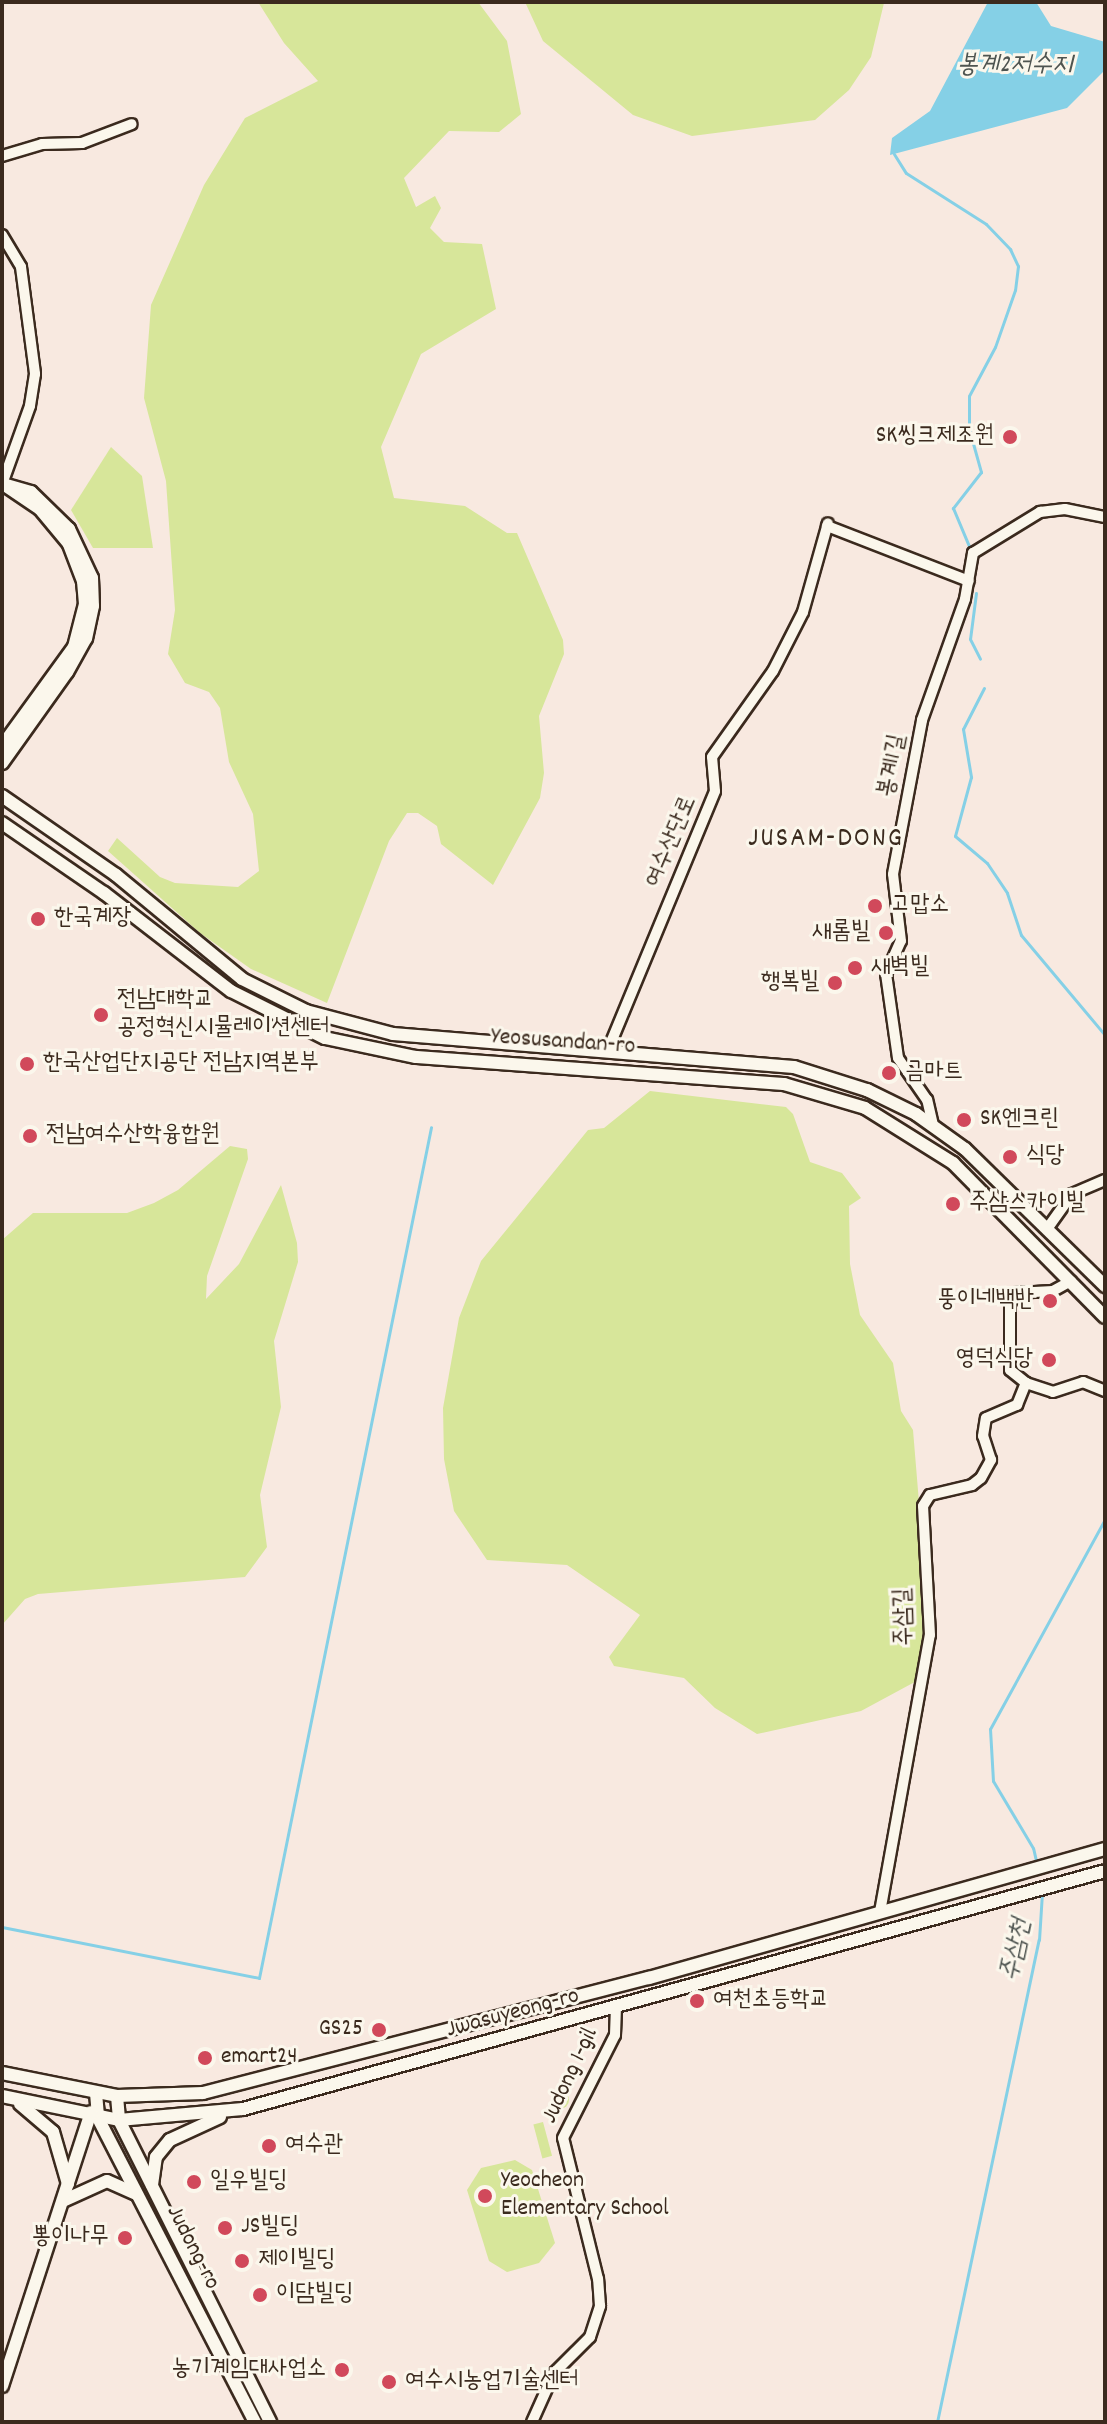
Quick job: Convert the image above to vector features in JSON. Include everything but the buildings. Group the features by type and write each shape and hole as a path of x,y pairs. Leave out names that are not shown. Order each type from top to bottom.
{"street":[{"path":"2,156 42,144 82,143 132,124"},
{"path":"2,235 21,267 35,365 30,406 2,484"},
{"path":"2,484 40,509 69,544 83,581 85,604 74,647 2,746"},
{"path":"2,484 31,492 69,529 92,578 93,606 86,638 73,661 2,763"},
{"name":"봉계1길","path":"933,1125 924,1095 898,1058 886,974 901,941 893,879 905,796 922,720 969,581 973,553 1023,518 1058,508 1105,517"},
{"name":"여수산단로","path":"607,1052 715,791 712,757 773,671 803,612 827,525 969,581"},
{"name":"Yeosusandan-ro","path":"2,796 116,875 242,979 306,1011 393,1034 807,1069 867,1090 933,1125 974,1157 1105,1286"},
{"name":"Yeosusandan-ro","path":"2,823 104,893 231,991 325,1038 416,1057 793,1085 865,1108 953,1163 1105,1317"},
{"path":"922,1141 933,1125"},
{"path":"1047,1229 1072,1194 1105,1180"},
{"path":"1071,1281 1053,1291 1020,1289 1010,1301 1009,1368 1026,1383 1060,1393 1086,1382 1105,1391"},
{"name":"주삼길","path":"880,1912 930,1635 923,1506 930,1495 972,1485 981,1478 991,1460 983,1436 986,1418 1017,1405 1026,1383"},
{"name":"Jwasuyeong-ro","path":"2,2073 117,2096 177,2096 258,2082 1105,1849"},
{"name":"Jwasuyeong-ro","path":"6,2097 94,2118 119,2120 243,2109 616,2009 1105,1871"},
{"name":"Judong 1-gil","path":"532,2422 552,2376 590,2337 600,2306 598,2279 563,2138 615,2035 616,2009"},
{"name":"Judong-ro","path":"96,2093 94,2118 148,2209 255,2422"},
{"name":"Judong-ro","path":"117,2096 119,2120 270,2422"},
{"path":"6,2097 53,2132 66,2194"},
{"path":"152,2188 156,2157 170,2140 243,2109"},
{"path":"2,2386 94,2118"},
{"path":"66,2194 92,2183 112,2181 132,2189 148,2209"}],"green space":[{"path":"258,2 478,2 507,41 521,114 499,132 449,131 404,178 416,207 435,196 441,208 430,228 444,242 482,244 496,309 421,354 381,447 394,498 465,506 507,533 517,533 563,640 564,654 539,716 544,773 540,798 493,885 441,844 437,826 418,813 407,813 389,841 327,1003 251,969 200,933 108,851 117,838 160,877 175,883 238,887 259,871 253,814 229,762 220,708 209,692 185,683 168,654 175,610 166,481 144,398 151,305 204,185 245,118 318,81 284,43"},
{"path":"525,2 889,2 884,3 871,57 849,90 815,120 692,136 633,115 543,41"},
{"path":"111,447 142,476 153,548 93,548 71,510"},
{"path":"650,1091 786,1107 793,1114 810,1162 842,1173 861,1198 849,1206 850,1264 860,1315 893,1363 901,1411 913,1430 930,1635 924,1677 861,1711 757,1734 715,1708 684,1678 614,1666 609,1657 640,1615 567,1565 487,1560 454,1511 444,1459 443,1408 459,1318 481,1261 588,1130 604,1128"},
{"path":"230,1146 247,1149 248,1159 207,1276 206,1299 239,1264 281,1185 297,1243 298,1262 274,1341 281,1407 260,1495 267,1547 245,1577 38,1594 25,1599 2,1625 2,1240 33,1213 127,1213 154,1203 178,1190"},
{"path":"556,2091 564,2091 569,2100 567,2107 556,2109 551,2104 551,2096"},
{"path":"543,2122 552,2156 542,2158 533,2125"},
{"path":"515,2160 532,2170 555,2243 539,2263 507,2272 489,2261 467,2190 481,2168"}],"water":[{"name":"봉계2저수지","path":"988,2 1036,2 1051,26 1105,42 1105,70 1067,108 890,155 892,138 930,111"}],"waterway":[{"path":"894,154 906,173 986,224 1010,249 1018,266 1015,290 995,347 969,396 969,429 981,472 953,508 969,546"},
{"path":"976,593 970,639 980,659"},
{"path":"984,688 963,729 971,777 955,836 987,863 1007,893 1021,935 1105,1035"},
{"path":"2,1927 259,1978 431,1127"},
{"name":"주삼천","path":"1037,1865 1033,1848 993,1781 990,1729 1105,1519"},
{"name":"주삼천","path":"937,2422 1039,1940 1042,1892"}],"place":[{"name":"SK씽크제조원","path":"1010,437"},
{"name":"고맙소","path":"875,906"},
{"name":"한국계장","path":"38,919"},
{"name":"새롬빌","path":"886,933"},
{"name":"새벽빌","path":"855,968"},
{"name":"행복빌","path":"835,983"},
{"name":"전남대학교 공정혁신시뮬레이션센터","path":"101,1015"},
{"name":"한국산업단지공단 전남지역본부","path":"27,1064"},
{"name":"금마트","path":"889,1073"},
{"name":"SK엔크린","path":"964,1120"},
{"name":"전남여수산학융합원","path":"30,1136"},
{"name":"식당","path":"1010,1157"},
{"name":"주삼스카이빌","path":"953,1204"},
{"name":"뚱이네백반","path":"1050,1301"},
{"name":"영덕식당","path":"1049,1360"},
{"name":"여천초등학교","path":"697,2001"},
{"name":"GS25","path":"379,2030"},
{"name":"emart24","path":"205,2058"},
{"name":"여수관","path":"269,2146"},
{"name":"일우빌딩","path":"194,2182"},
{"name":"Yeocheon Elementary School","path":"485,2196"},
{"name":"JS빌딩","path":"225,2228"},
{"name":"뽕이나무","path":"125,2238"},
{"name":"제이빌딩","path":"242,2261"},
{"name":"이담빌딩","path":"260,2295"},
{"name":"농기계임대사업소","path":"342,2370"},
{"name":"여수시농업기술센터","path":"389,2382"}],"district":[{"name":"JUSAM-DONG","path":"826,840"}]}
